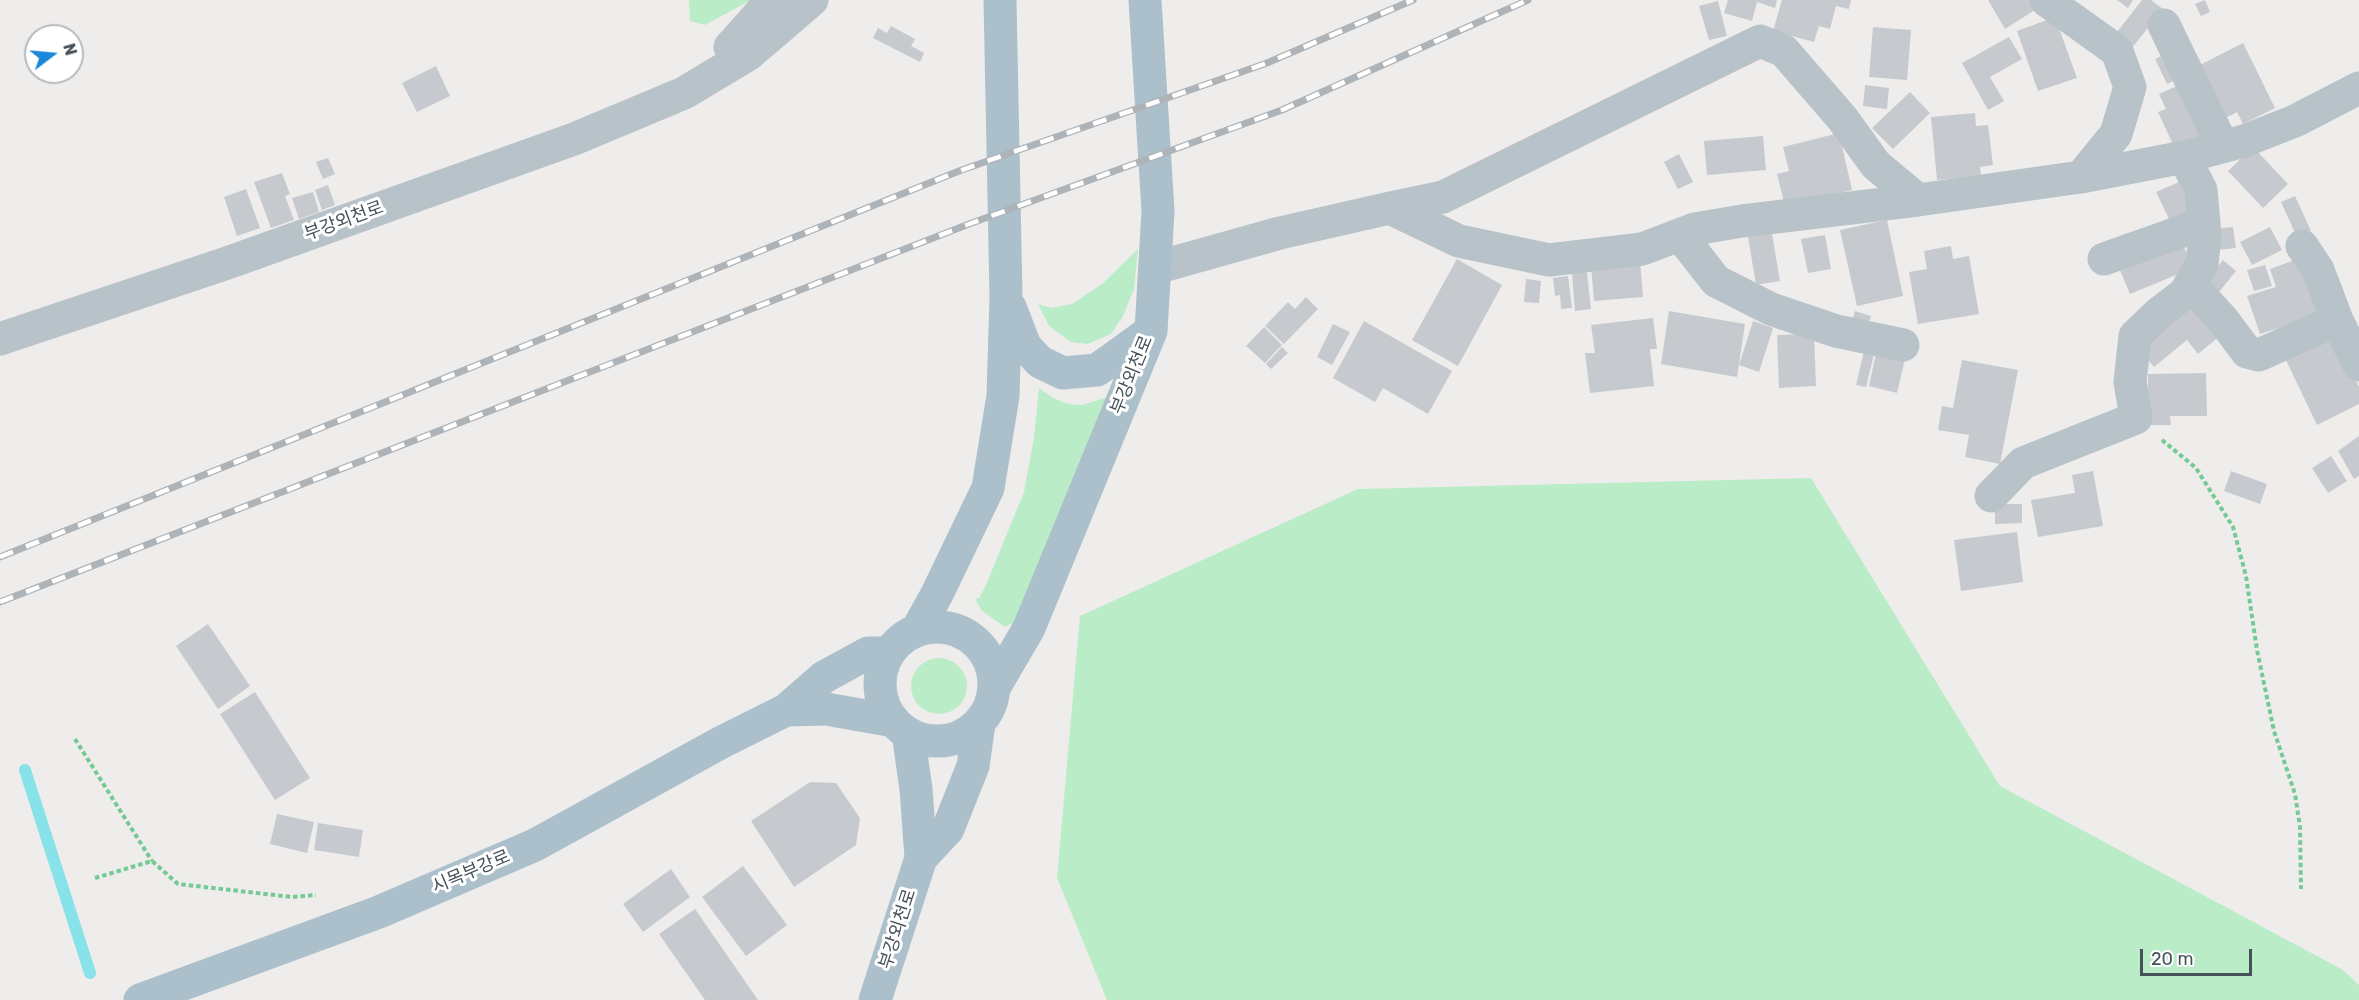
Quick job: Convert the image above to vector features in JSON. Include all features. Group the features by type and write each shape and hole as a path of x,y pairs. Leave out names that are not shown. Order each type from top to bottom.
{"main road":[{"name":"부강외천로","path":"994,688 1029,628 1151,332 1158,211 1145,0"},
{"path":"917,630 988,488 1003,396 1006,297 994,6"},
{"path":"1006,297 1025,346 1040,362 1064,373 1097,370 1151,332"},
{"path":"786,710 826,709 901,727 924,740 944,741 963,735 979,723 990,707 994,688 992,669 984,651 970,637 953,629 935,627 917,630 901,639 889,653 881,670 880,688 884,706 901,727"},
{"path":"786,710 824,677 868,653 889,653"},
{"name":"시목부강로","path":"140,1000 379,912 535,845 720,743 786,710"},
{"name":"부강외천로","path":"921,858 948,829 973,766 979,723"},
{"name":"부강외천로","path":"875,1000 921,858 916,789 901,727"}],"street":[{"path":"684,93 772,0"},
{"name":"부강외천로","path":"0,339 275,246 574,139 684,93 749,54 812,0"},
{"path":"2046,0 2117,51 2130,87 2116,134 2081,177"},
{"path":"2164,25 2223,147"},
{"path":"1155,268 1280,232 1443,197 1760,41 1784,51 1842,118 1876,165 1918,200"},
{"path":"1390,208 1459,242 1549,260 1641,249 1695,230 1742,221 1918,200 2081,177 2184,158 2244,141 2295,121 2359,88"},
{"path":"1991,496 2023,463 2136,418 2130,382 2135,336 2158,313 2185,292 2202,264 2205,235 2201,190 2184,158"},
{"path":"2104,259 2183,231 2204,221"},
{"path":"1680,235 1716,281 1771,309 1836,331 1903,345"},
{"path":"2302,246 2318,270 2337,320 2359,365"},
{"path":"2190,284 2247,352 2259,355 2337,320"}],"path":[{"path":"2136,418 2196,468 2233,527 2246,576 2257,650 2274,731 2295,794 2300,827 2301,889"},
{"path":"75,739 152,861 178,884 292,897 324,895"},
{"path":"95,878 152,861"}],"green space":[{"path":"689,0 751,0 705,25 690,21"},
{"path":"1138,249 1134,289 1123,316 1111,334 1088,344 1071,342 1049,326 1038,304 1051,308 1072,304 1102,284"},
{"path":"1039,388 1053,398 1068,404 1082,405 1108,397 1017,621 1005,627 982,611 975,599 979,598 986,585 1024,492 1034,438"},
{"path":"1811,478 2000,786 2343,970 2359,985 2359,1000 1107,1000 1057,878 1080,616 1358,489"},
{"path":"939,658 950,660 959,666 965,675 967,686 965,697 959,706 950,712 939,714 928,712 919,706 913,697 911,686 913,675 919,666 928,660"}],"building":[{"path":"1728,0 1777,0 1775,8 1757,2 1752,21 1724,13"},
{"path":"1782,0 1851,0 1849,9 1836,6 1830,29 1819,26 1814,42 1773,31"},
{"path":"1988,0 2033,0 2038,8 2005,29"},
{"path":"2117,0 2133,0 2128,8"},
{"path":"2142,0 2151,0 2163,9 2131,49 2114,36"},
{"path":"2205,0 2210,12 2201,16 2195,4"},
{"path":"1718,1 1727,36 1709,40 1699,6"},
{"path":"2055,17 2077,78 2038,91 2017,31"},
{"path":"891,26 915,39 911,46 924,53 920,62 873,38 878,28 887,33"},
{"path":"1873,27 1911,30 1907,80 1869,77"},
{"path":"2009,37 2022,59 1990,77 2004,101 1988,110 1962,63"},
{"path":"2243,43 2275,108 2243,124 2237,112 2220,121 2194,68"},
{"path":"2174,50 2186,75 2167,84 2155,59"},
{"path":"436,66 450,96 417,112 402,83"},
{"path":"2188,81 2212,134 2176,151 2158,112 2166,109 2159,94"},
{"path":"1865,85 1889,88 1887,109 1863,106"},
{"path":"1910,92 1930,113 1893,149 1872,128"},
{"path":"1975,113 1976,126 1988,125 1993,165 1980,167 1981,176 1937,180 1931,117"},
{"path":"1839,133 1852,190 1785,206 1777,174 1789,171 1783,147"},
{"path":"1763,136 1766,170 1707,175 1704,141"},
{"path":"2253,147 2288,184 2263,208 2228,171"},
{"path":"1679,154 1693,182 1678,189 1664,162"},
{"path":"328,158 335,174 323,179 316,162"},
{"path":"282,173 290,194 285,196 294,220 271,228 254,182"},
{"path":"2179,182 2197,220 2175,231 2156,192"},
{"path":"328,185 335,205 322,210 315,190"},
{"path":"246,189 260,228 237,236 224,197"},
{"path":"313,192 319,212 299,219 292,198"},
{"path":"2295,196 2311,231 2297,237 2281,202"},
{"path":"1887,220 1903,296 1857,306 1840,230"},
{"path":"2233,227 2236,248 2217,250 2214,229"},
{"path":"2270,227 2282,250 2252,265 2240,242"},
{"path":"1772,234 1780,281 1756,285 1748,237"},
{"path":"1825,235 1831,269 1808,273 1801,239"},
{"path":"2179,235 2193,268 2130,294 2116,261"},
{"path":"1951,246 1953,259 1969,256 1979,314 1918,324 1909,272 1927,269 1924,251"},
{"path":"2300,258 2319,315 2260,334 2247,296 2276,287 2270,269"},
{"path":"1457,259 1502,285 1458,366 1412,340"},
{"path":"1640,260 1643,297 1594,301 1591,265"},
{"path":"2223,260 2236,271 2219,292 2206,281"},
{"path":"2265,265 2272,286 2254,291 2247,270"},
{"path":"1587,272 1591,309 1575,311 1572,273"},
{"path":"1568,276 1572,308 1561,309 1560,295 1555,296 1553,278"},
{"path":"1526,279 1541,281 1539,303 1524,302"},
{"path":"1306,297 1318,309 1284,344 1265,326 1288,302 1295,309"},
{"path":"2193,301 2221,335 2198,354 2187,340 2154,367 2137,346"},
{"path":"1669,311 1745,324 1737,377 1661,364"},
{"path":"1855,311 1871,316 1865,333 1850,328"},
{"path":"1653,318 1657,349 1650,349 1654,386 1590,393 1585,353 1595,353 1591,325"},
{"path":"1364,321 1452,371 1428,414 1383,388 1375,402 1333,378"},
{"path":"1753,321 1773,328 1759,372 1739,365"},
{"path":"1333,324 1350,332 1332,365 1317,357"},
{"path":"1264,327 1282,345 1265,363 1246,346"},
{"path":"2332,332 2359,387 2359,404 2317,425 2284,356"},
{"path":"1814,334 1816,386 1779,388 1777,335"},
{"path":"1282,347 1288,353 1271,369 1266,364"},
{"path":"1865,347 1875,350 1866,387 1856,385"},
{"path":"1877,348 1906,355 1897,393 1869,386"},
{"path":"1962,360 2018,370 2000,464 1965,457 1969,435 1938,430 1942,406 1953,408"},
{"path":"2206,373 2207,416 2170,416 2171,425 2148,425 2148,374"},
{"path":"2359,436 2359,476 2354,479 2338,451"},
{"path":"2331,456 2347,481 2328,493 2312,468"},
{"path":"2093,471 2103,526 2038,537 2031,500 2075,493 2072,475"},
{"path":"2231,471 2267,484 2260,504 2224,491"},
{"path":"1995,504 2022,504 2022,523 1995,524"},
{"path":"2017,532 2023,582 1961,591 1954,540"},
{"path":"208,624 250,686 218,709 176,646"},
{"path":"255,692 310,778 275,800 220,714"},
{"path":"810,782 836,783 860,818 856,845 794,887 751,821"},
{"path":"277,814 314,822 307,853 270,844"},
{"path":"318,823 363,830 359,857 314,850"},
{"path":"743,866 787,925 746,956 702,897"},
{"path":"671,869 690,897 643,932 623,904"},
{"path":"695,909 758,1000 705,1000 659,934"}],"waterway":[{"path":"25,770 90,973"}],"railway":[{"path":"0,557 959,171 1267,63 1413,0"},
{"path":"0,602 969,224 1282,110 1528,0"}]}
